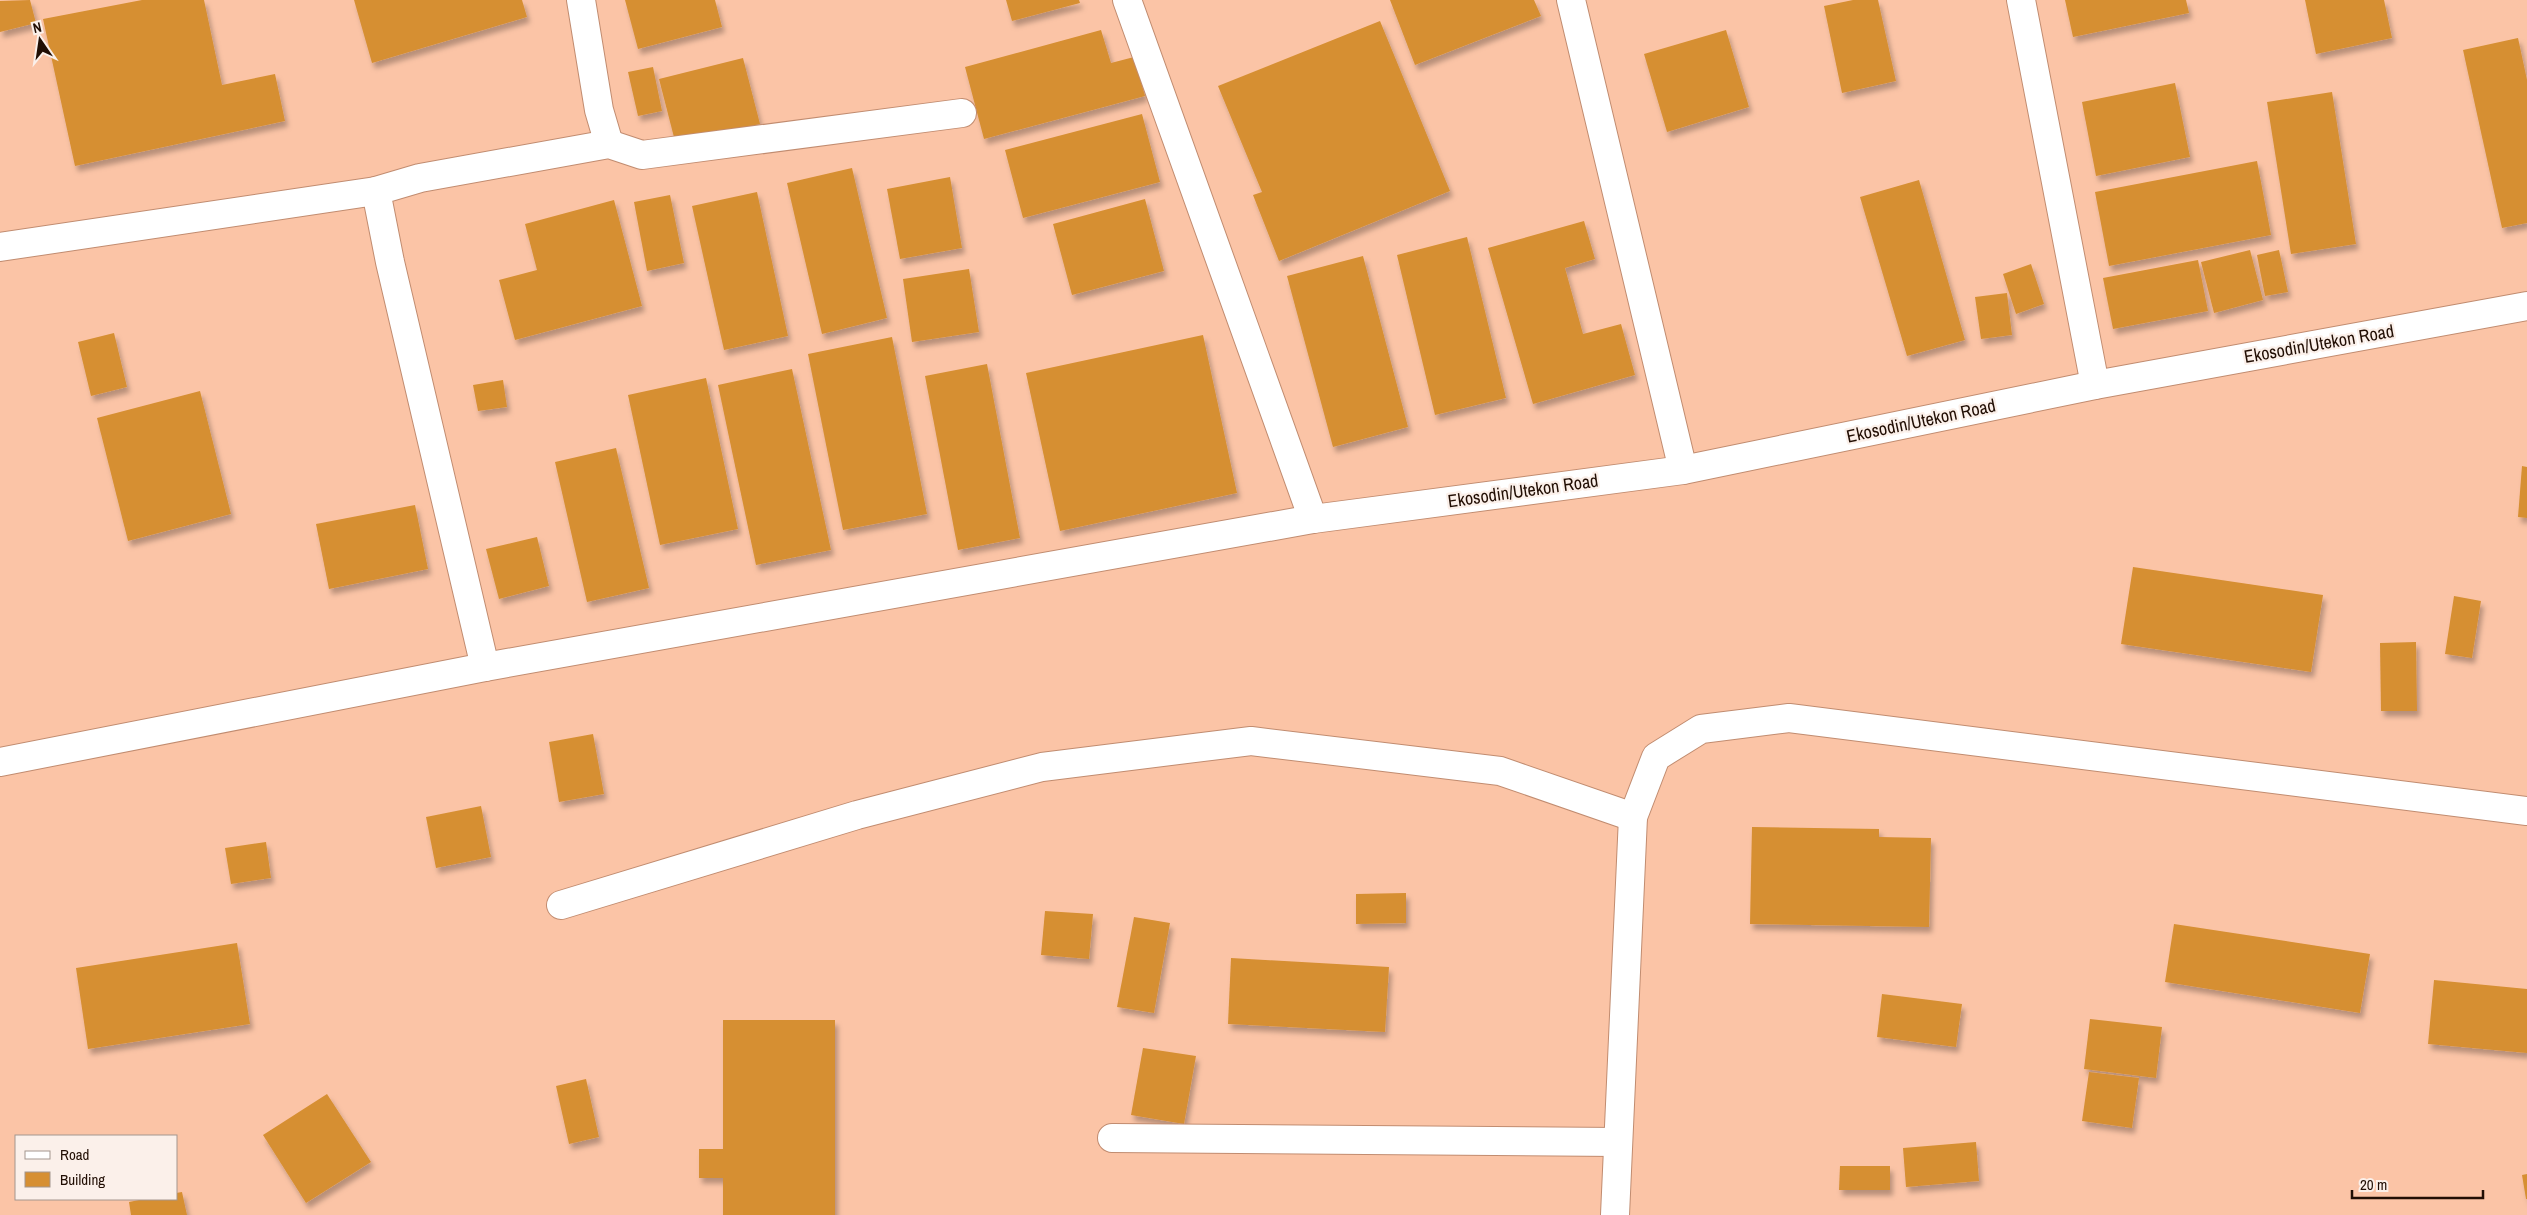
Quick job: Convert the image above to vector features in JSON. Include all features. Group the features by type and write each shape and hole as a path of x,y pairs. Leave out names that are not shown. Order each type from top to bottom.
{"street":[{"path":"582,0 599,110 609,144"},
{"path":"1127,0 1313,519"},
{"path":"1571,0 1683,470"},
{"path":"2021,0 2095,385"},
{"path":"0,247 376,191 420,178 609,144 642,155 962,113"},
{"path":"376,191 390,262 485,667"},
{"name":"Ekosodin/Utekon Road","path":"0,762 485,667 1313,519 1683,470 2095,385 2527,306"},
{"path":"1615,1215 1633,817 1656,757 1702,729 1789,718 2527,811"},
{"path":"561,905 857,815 1042,767 1251,741 1500,771 1633,817"},
{"path":"1112,1138 1618,1142"}],"building":[{"path":"30,0 36,23 0,32 0,1"},
{"path":"142,0 204,0 222,85 275,74 285,121 75,166 43,19"},
{"path":"354,0 522,0 527,17 372,63"},
{"path":"625,0 715,0 722,27 638,49"},
{"path":"1006,0 1079,0 1080,3 1012,21"},
{"path":"1390,0 1534,0 1541,16 1415,65"},
{"path":"1853,0 1878,0 1896,81 1842,93 1824,6"},
{"path":"2065,0 2186,0 2189,13 2073,37"},
{"path":"2305,0 2384,0 2392,38 2316,54"},
{"path":"1380,21 1450,191 1279,261 1253,195 1262,192 1218,86"},
{"path":"1101,30 1111,63 1134,57 1145,96 984,139 965,67"},
{"path":"1726,30 1749,107 1667,132 1644,54"},
{"path":"2518,38 2527,80 2527,223 2502,228 2463,50"},
{"path":"743,58 760,124 676,145 659,79"},
{"path":"653,67 662,111 638,116 628,72"},
{"path":"2175,83 2190,157 2096,176 2082,102"},
{"path":"2332,92 2356,244 2291,254 2267,102"},
{"path":"1142,114 1160,182 1023,218 1005,150"},
{"path":"2257,161 2271,235 2109,266 2095,192"},
{"path":"852,168 887,318 822,334 787,183"},
{"path":"950,177 962,248 900,259 887,189"},
{"path":"1919,180 1965,340 1907,356 1860,197"},
{"path":"757,192 788,336 724,350 692,206"},
{"path":"670,195 684,263 647,271 634,202"},
{"path":"1145,199 1164,271 1072,295 1053,224"},
{"path":"614,200 642,306 515,340 499,280 537,270 525,224"},
{"path":"1584,221 1595,259 1565,268 1583,334 1621,324 1635,375 1533,404 1488,248"},
{"path":"1467,237 1506,398 1435,415 1397,255"},
{"path":"2250,250 2263,300 2214,313 2201,262"},
{"path":"2279,250 2288,292 2265,296 2257,255"},
{"path":"1363,256 1408,427 1333,447 1287,276"},
{"path":"2198,260 2208,311 2113,329 2103,278"},
{"path":"2031,264 2044,304 2016,314 2003,274"},
{"path":"969,269 979,332 912,342 903,279"},
{"path":"2007,293 2012,335 1981,339 1975,297"},
{"path":"114,333 127,387 91,396 78,342"},
{"path":"1203,335 1237,493 1060,531 1026,373"},
{"path":"892,337 927,514 843,530 808,354"},
{"path":"987,364 1020,538 958,550 925,376"},
{"path":"792,369 831,550 756,565 718,385"},
{"path":"706,378 738,529 660,545 628,395"},
{"path":"503,380 507,407 478,411 473,385"},
{"path":"200,391 231,514 128,541 97,418"},
{"path":"616,448 649,588 587,602 555,462"},
{"path":"2522,466 2527,467 2527,518 2518,517"},
{"path":"415,505 428,569 329,589 316,524"},
{"path":"537,537 549,586 499,599 486,549"},
{"path":"2133,567 2323,595 2311,672 2121,644"},
{"path":"2454,596 2481,601 2472,658 2445,654"},
{"path":"2416,642 2417,711 2381,711 2380,643"},
{"path":"593,734 604,794 559,802 549,742"},
{"path":"481,806 491,857 436,868 426,817"},
{"path":"1752,827 1879,829 1879,837 1931,838 1929,927 1750,924"},
{"path":"266,842 271,878 231,884 225,848"},
{"path":"1406,893 1406,923 1356,924 1356,894"},
{"path":"1045,911 1093,914 1089,959 1041,955"},
{"path":"1134,917 1170,923 1154,1013 1117,1007"},
{"path":"2174,924 2370,954 2360,1013 2165,982"},
{"path":"237,943 250,1024 88,1049 76,968"},
{"path":"1231,958 1389,967 1385,1032 1228,1024"},
{"path":"2434,980 2527,989 2527,1053 2428,1044"},
{"path":"1882,994 1962,1004 1956,1047 1877,1037"},
{"path":"2090,1019 2162,1027 2156,1078 2084,1069"},
{"path":"723,1020 835,1020 835,1215 723,1215 723,1178 699,1178 699,1149 723,1149"},
{"path":"1143,1048 1196,1056 1184,1124 1131,1115"},
{"path":"2089,1072 2139,1078 2132,1128 2082,1121"},
{"path":"586,1079 599,1137 569,1144 556,1086"},
{"path":"327,1094 371,1162 306,1203 263,1135"},
{"path":"1976,1142 1979,1181 1906,1187 1903,1148"},
{"path":"1840,1166 1890,1166 1890,1190 1839,1190"},
{"path":"2527,1174 2527,1199 2526,1199 2522,1175"},
{"path":"182,1192 187,1215 131,1215 129,1202 139,1200 178,1200 178,1193"}]}
